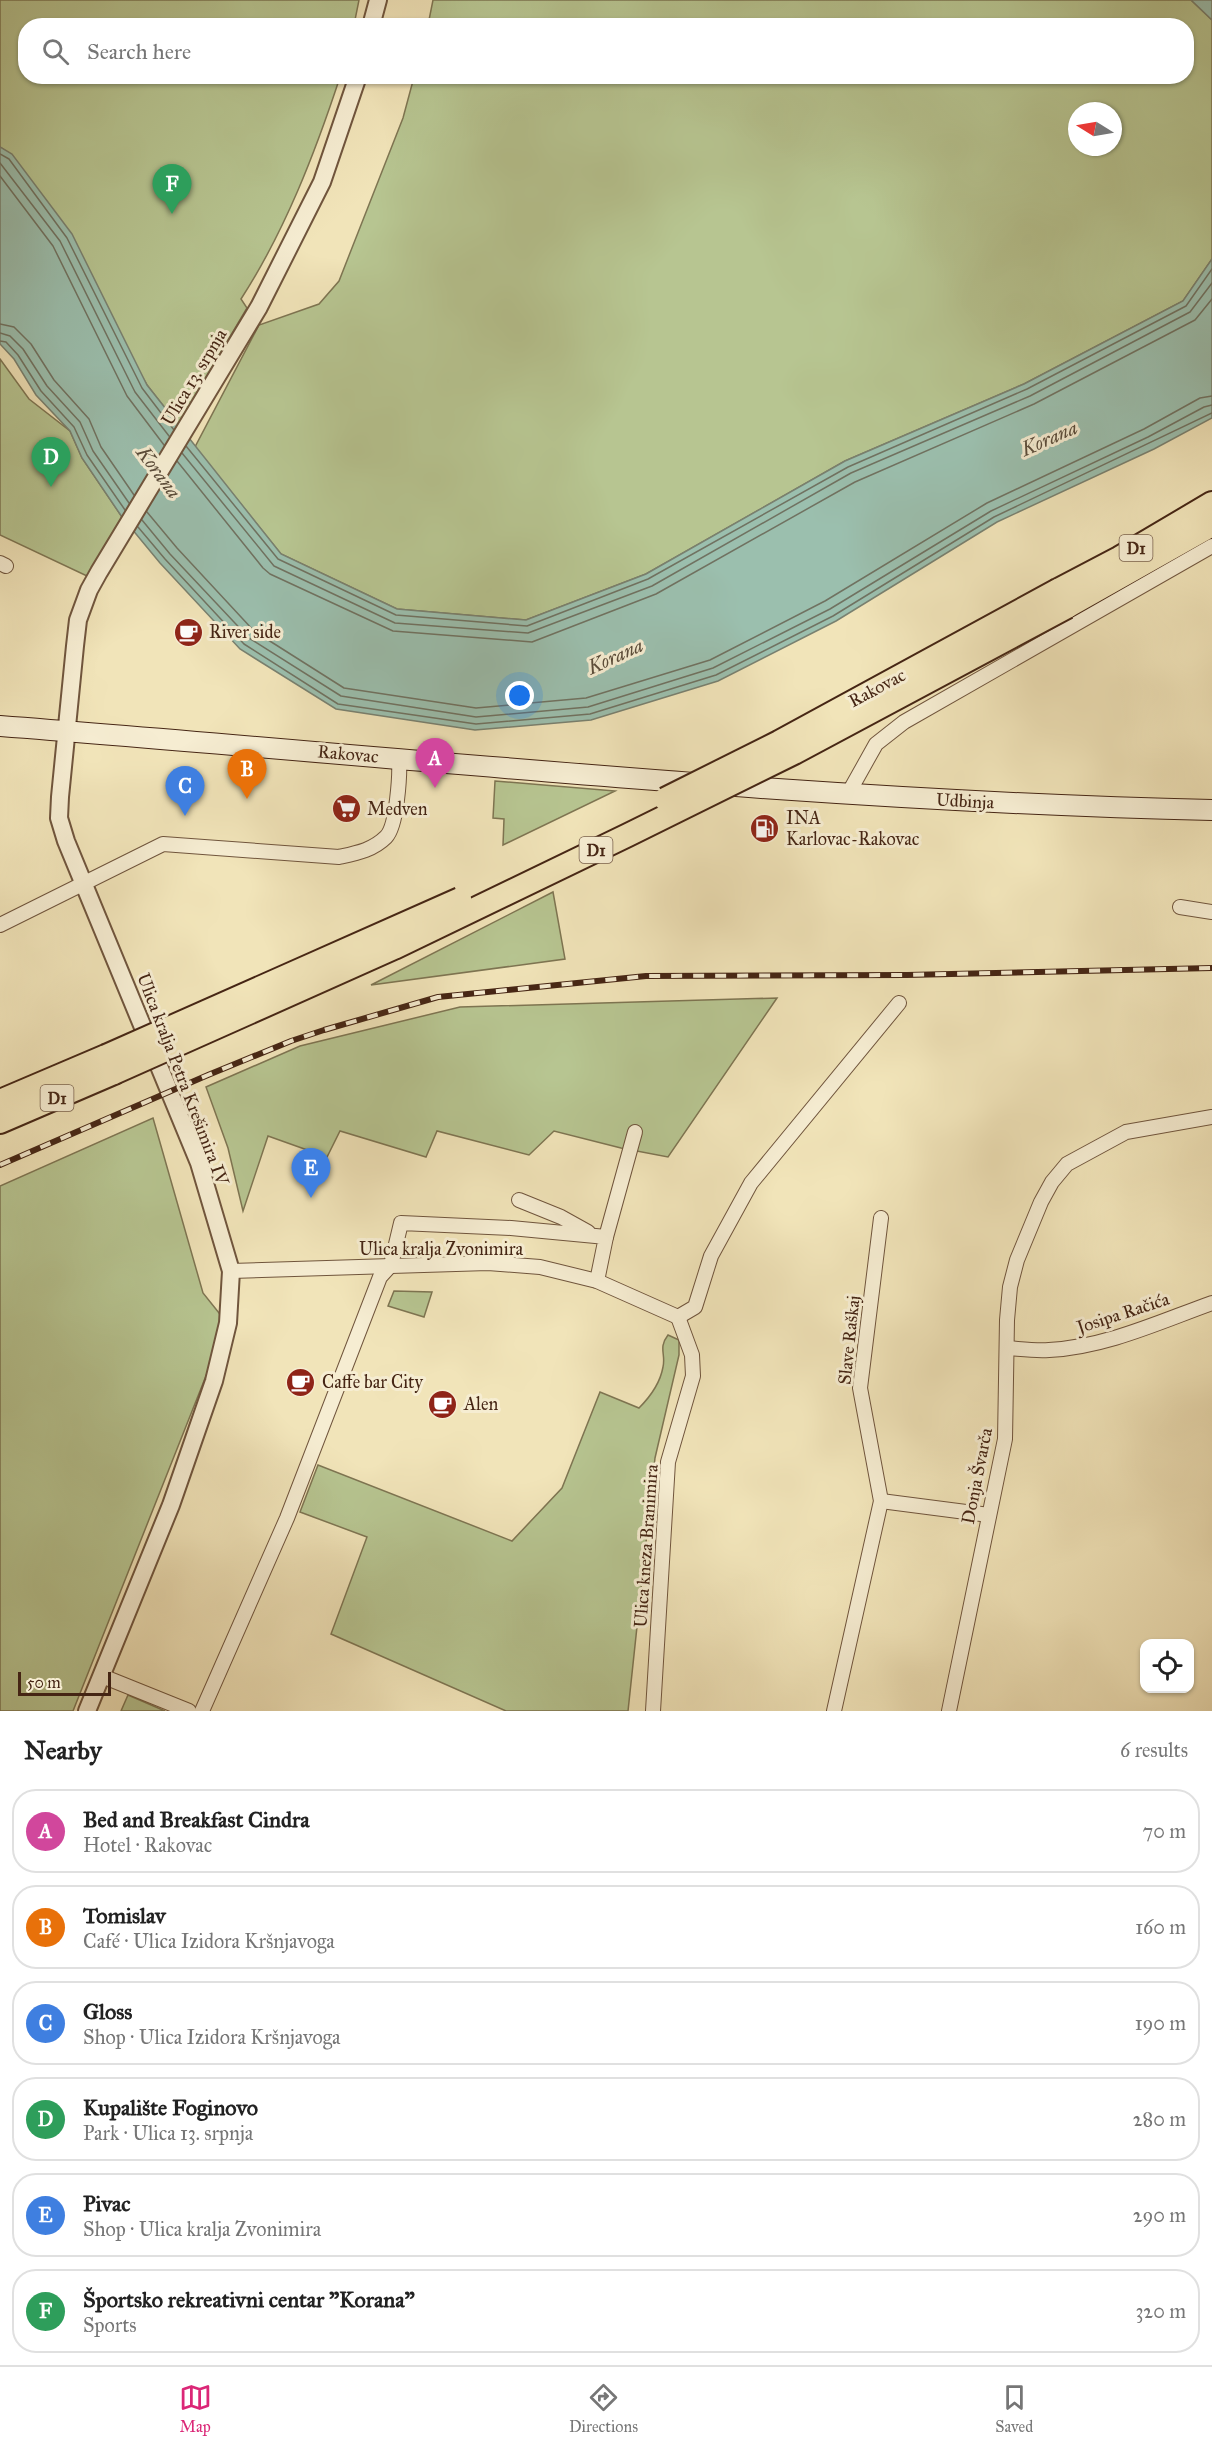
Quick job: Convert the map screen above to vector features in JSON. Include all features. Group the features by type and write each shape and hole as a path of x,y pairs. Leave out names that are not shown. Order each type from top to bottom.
{"highway":[{"name":"D1","path":"1063,599 1119,558 1212,503"},
{"name":"D1","path":"1063,599 1212,525"},
{"name":"Rakovac","path":"110,1065 624,820 1063,599"},
{"name":"D1","path":"0,1101 110,1065"},
{"name":"D1","path":"0,1122 110,1065"}],"main road":[{"name":"Rakovac","path":"0,726 656,782 848,794"},
{"name":"Udbinja","path":"848,794 1015,804 1212,810"}],"street":[{"path":"373,18 378,0"},
{"name":"Ulica 13. srpnja","path":"66,732 78,620 89,590 249,323 322,182 355,84"},
{"path":"848,794 876,744 904,722 1212,546"},
{"name":"Ulica kralja Petra Krešimira IV","path":"66,732 59,818 84,885 199,1163 231,1271 228,1323 214,1381 171,1505 87,1711"},
{"path":"0,925 163,844 339,856 366,851 388,836 393,818 399,759"},
{"path":"1180,907 1212,912"},
{"path":"678,1317 695,1307 711,1256 750,1183 899,1003"},
{"name":"Donja Švarča","path":"949,1711 1005,1439 1008,1309 1015,1269 1029,1231 1052,1182 1067,1164 1126,1132 1212,1117"},
{"path":"597,1281 601,1236 635,1131"},
{"path":"519,1200 601,1236"},
{"name":"Slave Raškaj","path":"834,1711 881,1501 860,1389 881,1218"},
{"path":"202,1711 287,1518 380,1277 391,1265 401,1223 511,1228 601,1236"},
{"name":"Ulica kralja Zvonimira","path":"231,1271 391,1265 499,1264 540,1267 597,1281 678,1317"},
{"name":"Josipa Račića","path":"1007,1348 1046,1351 1076,1348 1114,1339 1212,1303"},
{"name":"Ulica kneza Branimira","path":"653,1711 668,1462 693,1376 692,1355 678,1317"},
{"path":"881,1501 989,1515"},
{"path":"102,1676 189,1711"}],"green space":[{"path":"0,0 359,0 355,18 18,18 18,84 338,84 298,191 272,246 241,299 247,308 178,425 147,385 12,155 0,147"},
{"path":"433,0 1191,0 1212,20 1212,259 1183,301 1024,384 845,461 646,574 526,620 397,609 281,554 195,447 259,325 319,304 339,281 403,118 412,84 1194,84 1194,18 429,18"},
{"path":"0,359 29,399 70,431 82,458 122,517 87,576 0,535"},
{"path":"495,781 615,791 503,845 504,819 493,818"},
{"path":"553,892 565,959 371,985"},
{"path":"777,998 668,1157 554,1131 529,1155 437,1131 426,1157 340,1131 327,1157 268,1136 243,1211 228,1148 206,1087 300,1046 460,1007"},
{"path":"153,1118 203,1293 227,1323 73,1711 0,1711 0,1186"},
{"path":"394,1291 432,1292 424,1317 388,1306"},
{"path":"668,1335 679,1340 679,1355 655,1458 628,1711 506,1711 331,1634 367,1537 300,1512 318,1465 512,1541 562,1488 600,1392 639,1408 651,1395 662,1373 663,1344"},
{"path":"128,1695 165,1711 121,1711"}],"water":[{"path":"1191,0 1212,0 1212,20"},
{"name":"Korana","path":"0,147 12,154 72,234 147,385 281,554 397,609 526,620 646,574 845,461 1024,384 1183,301 1212,259 1212,418 1154,449 997,522 836,621 718,681 591,720 475,730 336,709 240,649 160,563 122,517 82,458 70,431 36,395 14,359 0,344"}],"railway":[{"path":"0,1165 291,1041 438,997 646,976 907,975 1212,968"}],"place":[{"name":"Športsko rekreativni centar \"Korana\"","path":"172,214"},
{"name":"Kupalište Foginovo","path":"51,487"},
{"name":"River side","path":"188,632"},
{"name":"Bed and Breakfast Cindra","path":"435,788"},
{"name":"Tomislav","path":"247,799"},
{"name":"Medven","path":"346,809"},
{"name":"Gloss","path":"185,816"},
{"name":"INA Karlovac-Rakovac","path":"765,828"},
{"name":"Pivac","path":"311,1198"},
{"name":"Caffe bar City","path":"301,1382"},
{"name":"Alen","path":"443,1404"}]}
